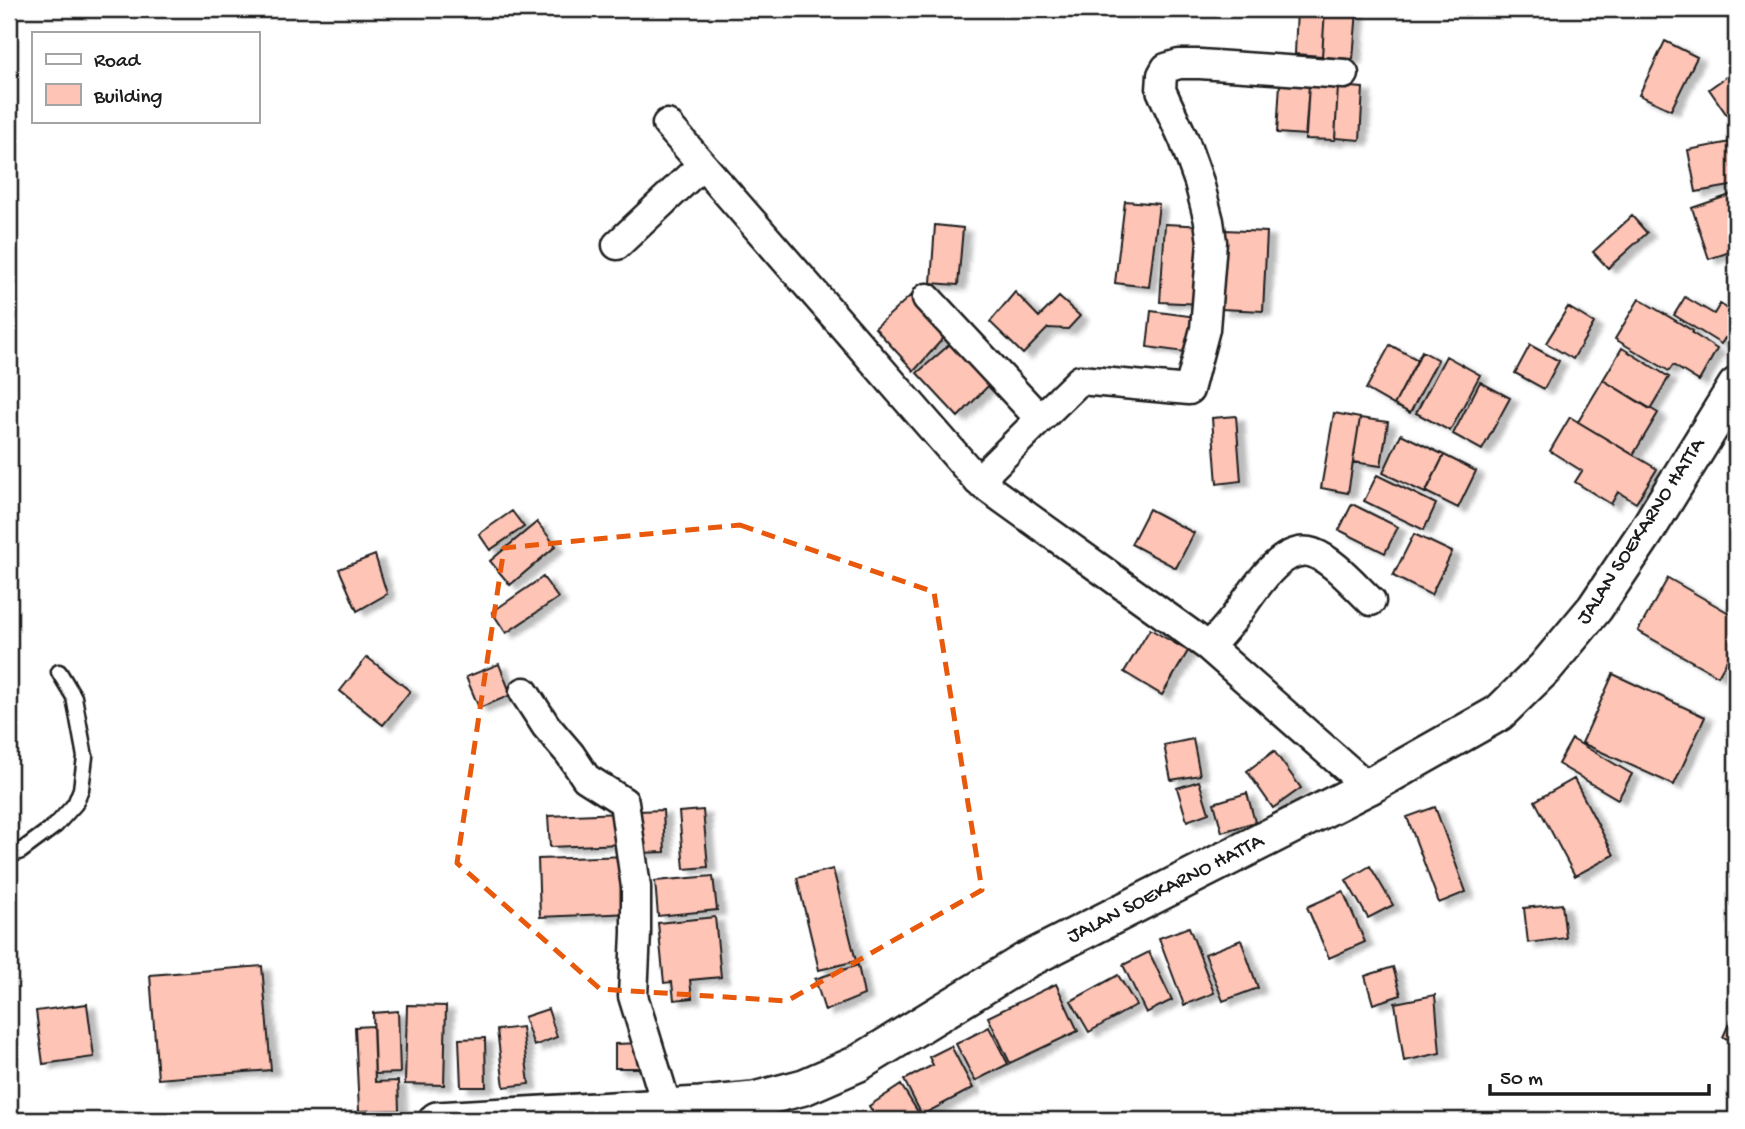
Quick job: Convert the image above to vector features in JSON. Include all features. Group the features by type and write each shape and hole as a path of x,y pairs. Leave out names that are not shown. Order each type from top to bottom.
{"street":[{"path":"978,481 1080,380 1189,390 1205,329 1212,243 1199,182 1161,89 1162,75 1166,68 1179,64 1200,64 1344,74"},
{"path":"667,124 978,481 1209,647 1368,787"},
{"path":"617,245 702,165"},
{"path":"927,298 1040,419"},
{"name":"JALAN SOEKARNO HATTA","path":"436,1120 754,1100 804,1087 857,1064 1025,961 1368,787 1499,713 1545,668 1595,608 1646,532 1736,386"},
{"path":"1209,647 1259,583 1291,554 1304,551 1328,561 1371,601"},
{"path":"524,692 586,778 624,802 636,887 633,996 667,1107"}],"lane":[{"path":"9,856 21,851 56,825 75,804 81,789 85,758 74,697 59,672"}],"highlighted area":[{"path":"740,525 934,592 982,890 787,1001 600,989 457,863 504,548"}],"building":[{"path":"1297,9 1325,9 1322,56 1295,54"},
{"path":"1325,9 1357,10 1353,59 1322,57"},
{"path":"1665,41 1697,57 1671,110 1639,95"},
{"path":"1729,75 1736,85 1736,113 1729,118 1709,89"},
{"path":"1280,83 1309,84 1306,135 1277,133"},
{"path":"1309,84 1338,86 1335,140 1305,139"},
{"path":"1338,86 1363,88 1360,140 1335,138"},
{"path":"1736,141 1736,185 1696,192 1688,150"},
{"path":"1736,193 1736,250 1709,259 1692,208"},
{"path":"1125,201 1159,204 1149,287 1115,283"},
{"path":"1632,216 1647,233 1608,268 1593,252"},
{"path":"1165,224 1207,226 1203,304 1160,302"},
{"path":"935,225 963,228 958,285 931,283"},
{"path":"1225,230 1267,232 1263,311 1221,309"},
{"path":"1015,292 1039,317 1059,297 1080,316 1068,329 1048,328 1023,354 990,322"},
{"path":"910,296 948,333 914,371 875,328"},
{"path":"1685,297 1714,314 1720,304 1736,314 1734,344 1725,338 1721,344 1674,315"},
{"path":"1639,299 1693,331 1692,333 1717,349 1699,381 1673,365 1669,371 1615,339"},
{"path":"1568,307 1594,323 1573,359 1546,343"},
{"path":"1151,311 1197,317 1192,353 1147,347"},
{"path":"956,339 991,383 958,417 917,373"},
{"path":"1390,345 1418,360 1394,405 1366,389"},
{"path":"1530,345 1559,361 1544,389 1515,373"},
{"path":"1622,348 1669,377 1650,409 1603,380"},
{"path":"1422,351 1438,360 1410,413 1394,405"},
{"path":"1446,356 1480,375 1450,431 1416,413"},
{"path":"1603,380 1658,413 1633,455 1578,422"},
{"path":"1480,382 1510,398 1482,450 1453,434"},
{"path":"1334,413 1360,418 1348,493 1321,488"},
{"path":"1236,416 1241,481 1217,484 1212,418"},
{"path":"1570,417 1657,469 1636,503 1618,492 1611,504 1575,482 1582,471 1550,451"},
{"path":"1360,418 1388,422 1381,466 1353,462"},
{"path":"1401,434 1444,455 1425,493 1383,473"},
{"path":"1444,455 1476,471 1458,508 1426,492"},
{"path":"1377,475 1436,504 1424,530 1364,501"},
{"path":"1352,504 1398,527 1385,553 1339,530"},
{"path":"1149,509 1194,533 1176,568 1131,544"},
{"path":"512,511 524,527 490,550 479,534"},
{"path":"537,522 556,546 510,585 490,561"},
{"path":"1414,534 1452,552 1431,595 1393,576"},
{"path":"375,555 387,594 357,611 339,569"},
{"path":"543,577 558,598 506,633 492,612"},
{"path":"1668,578 1736,617 1736,644 1718,676 1638,631"},
{"path":"1150,629 1188,651 1162,695 1124,672"},
{"path":"367,657 410,691 383,725 340,691"},
{"path":"499,664 511,695 479,708 466,677"},
{"path":"1613,674 1705,717 1674,785 1582,743"},
{"path":"1193,739 1200,775 1171,780 1164,745"},
{"path":"1572,739 1632,774 1618,799 1558,764"},
{"path":"1274,751 1301,788 1273,808 1247,771"},
{"path":"1574,779 1614,855 1575,876 1535,801"},
{"path":"1199,781 1209,813 1187,821 1177,788"},
{"path":"1247,793 1255,822 1222,832 1214,803"},
{"path":"1435,807 1466,892 1439,903 1407,817"},
{"path":"663,810 665,852 639,853 638,811"},
{"path":"703,810 708,867 684,869 679,812"},
{"path":"621,813 622,844 550,847 548,816"},
{"path":"629,856 632,913 540,917 538,859"},
{"path":"1370,866 1393,905 1368,918 1346,880"},
{"path":"833,869 856,961 819,970 797,878"},
{"path":"713,876 717,910 658,916 655,881"},
{"path":"1343,891 1365,942 1329,958 1307,907"},
{"path":"1562,904 1566,938 1528,943 1524,908"},
{"path":"715,917 721,977 690,980 692,998 674,1000 672,982 664,983 658,923"},
{"path":"1189,927 1214,993 1184,1005 1159,938"},
{"path":"1241,940 1258,988 1223,1001 1205,954"},
{"path":"1149,952 1172,1000 1146,1013 1123,965"},
{"path":"858,965 864,995 825,1011 815,979"},
{"path":"262,966 271,1070 158,1079 150,975"},
{"path":"1393,967 1401,995 1373,1004 1365,976"},
{"path":"1118,975 1136,1005 1089,1032 1071,1001"},
{"path":"1056,984 1078,1031 1010,1063 988,1017"},
{"path":"1435,995 1440,1053 1404,1061 1395,1003"},
{"path":"87,1004 94,1057 43,1064 36,1011"},
{"path":"407,1005 446,1006 444,1085 405,1084"},
{"path":"1736,1008 1736,1043 1723,1037"},
{"path":"548,1009 557,1037 534,1046 524,1017"},
{"path":"398,1011 400,1073 375,1074 373,1013"},
{"path":"373,1026 375,1082 398,1081 399,1110 359,1111 355,1027"},
{"path":"522,1027 529,1084 504,1087 497,1030"},
{"path":"989,1027 1008,1064 975,1081 956,1044"},
{"path":"485,1038 486,1087 461,1087 459,1039"},
{"path":"643,1043 643,1068 615,1068 615,1044"},
{"path":"951,1046 973,1088 922,1115 904,1080 933,1065 929,1057"},
{"path":"901,1085 923,1120 878,1120 869,1106"}]}
